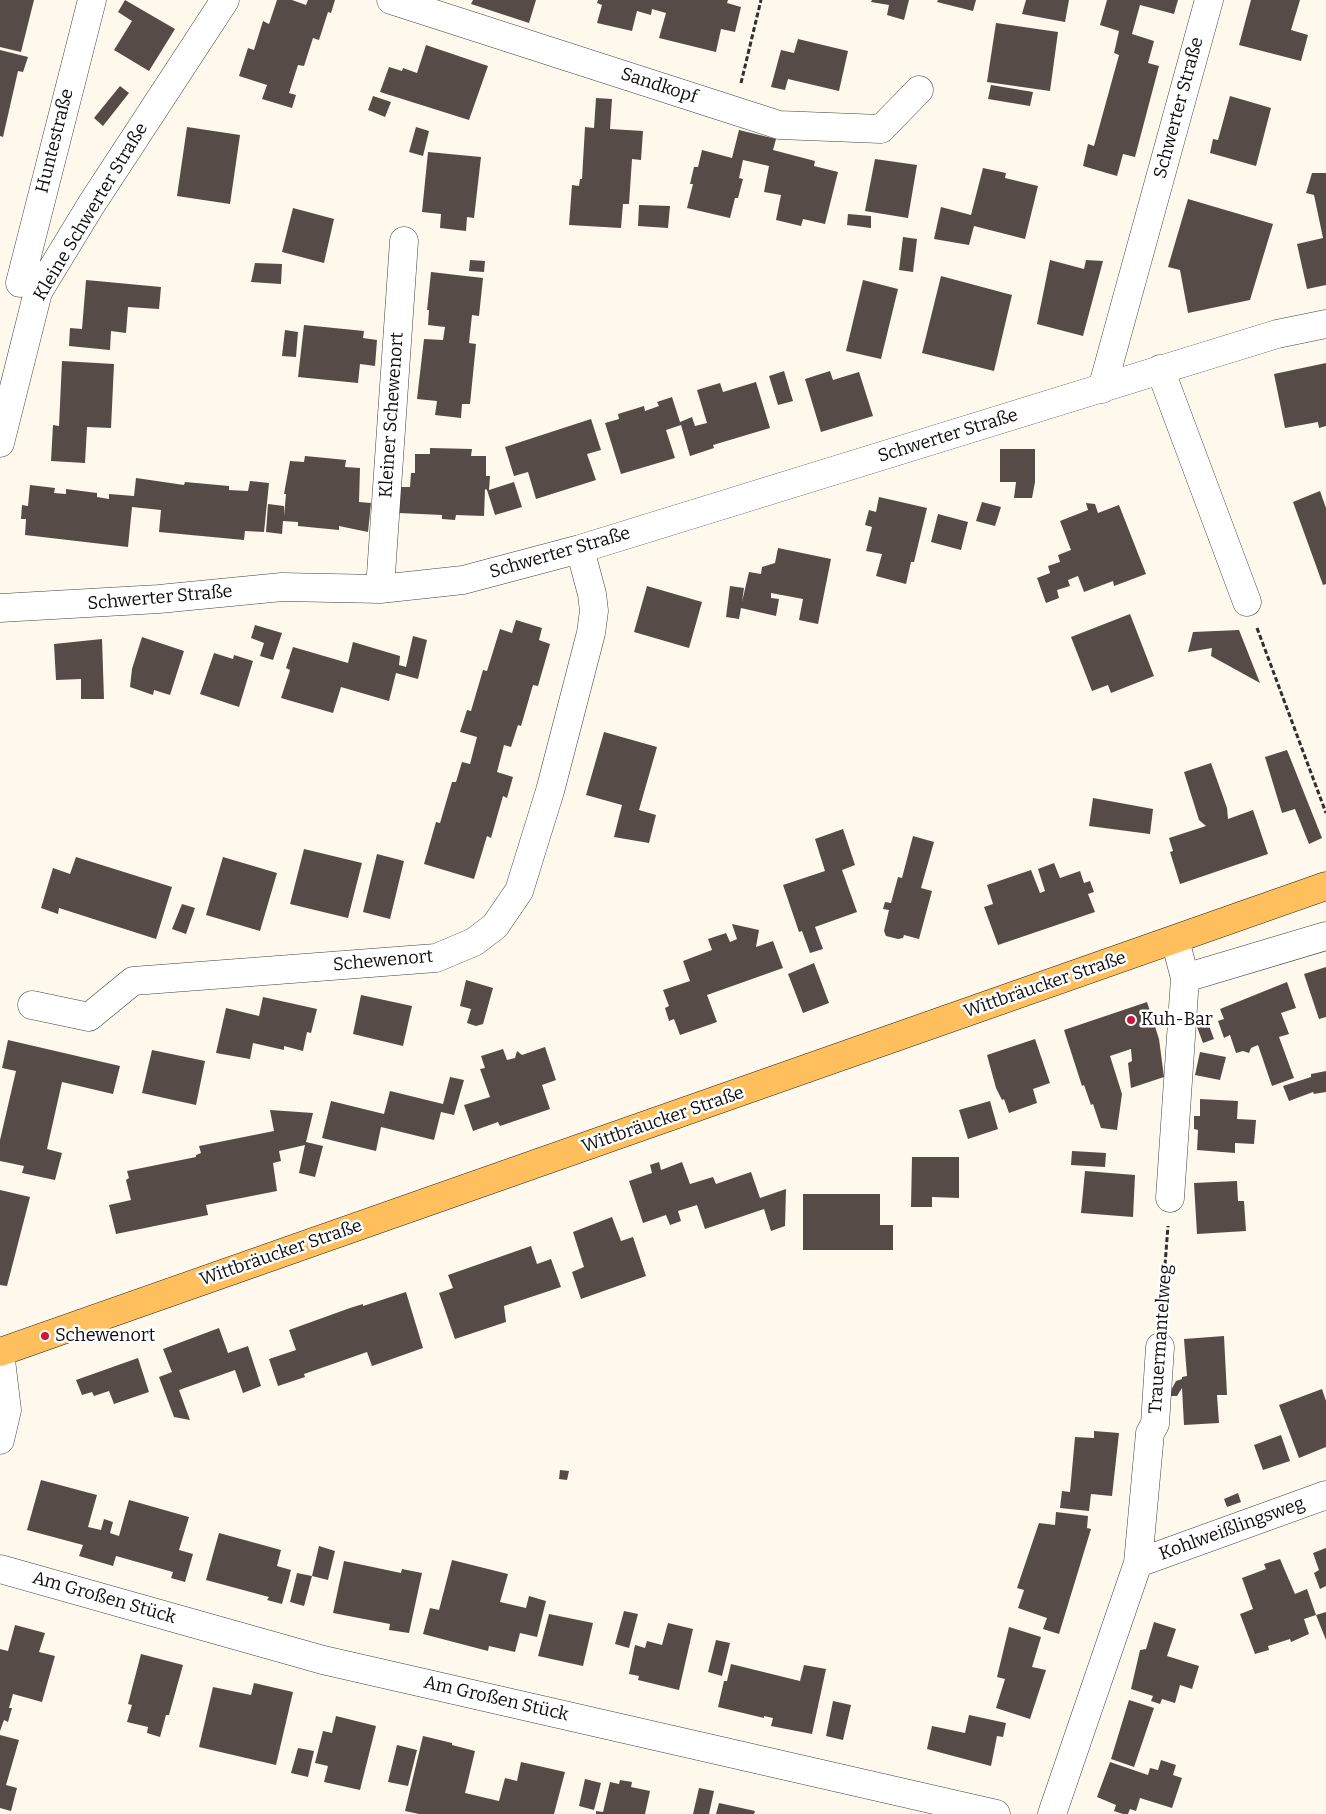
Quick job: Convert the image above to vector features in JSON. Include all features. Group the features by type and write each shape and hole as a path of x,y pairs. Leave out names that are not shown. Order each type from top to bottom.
{"main road":[{"name":"Wittbräucker Straße","path":"0,1352 1326,886"}],"street":[{"name":"Huntestraße","path":"19,285 92,0"},
{"name":"Kleine Schwerter Straße","path":"0,443 19,285 91,205 225,0"},
{"name":"Sandkopf","path":"391,0 779,125 881,129 919,90"},
{"name":"Schwerter Straße","path":"1102,389 1209,0"},
{"name":"Kleiner Schewenort","path":"380,589 404,241"},
{"name":"Schwerter Straße","path":"0,608 159,599 282,587 380,589 463,580 580,549 1277,334 1326,324"},
{"path":"1160,370 1247,602"},
{"name":"Schewenort","path":"32,1005 89,1018 133,981 436,958 474,942 495,926 519,890 550,791 592,633 594,611 592,594 580,549"},
{"path":"1185,978 1326,936"},
{"path":"1170,1198 1185,978 1175,940"},
{"name":"Trauermantelweg","path":"1052,1814 1138,1563 1150,1433 1155,1424 1160,1348"},
{"path":"0,1352 7,1410 0,1440"},
{"name":"Kohlweißlingsweg","path":"1138,1563 1326,1495"},
{"name":"Am Großen Stück","path":"0,1569 323,1660 996,1814"}],"path":[{"path":"734,110 761,0"},
{"path":"1247,602 1326,813"},
{"name":"Trauermantelweg","path":"1160,1348 1170,1198"}],"building":[{"path":"0,0 34,0 21,52 0,47"},
{"path":"125,0 175,29 149,71 114,50 132,21 118,12"},
{"path":"277,0 292,0 306,5 308,0 335,0 331,13 328,12 319,40 313,38 304,66 298,65 289,93 296,95 292,108 262,99 267,85 239,76 248,48 254,50 263,21 269,24"},
{"path":"473,0 536,0 529,23 471,4"},
{"path":"598,0 728,0 727,3 741,7 735,32 721,29 716,52 659,38 666,13 652,9 651,15 637,11 632,31 597,23 602,5 597,3"},
{"path":"872,0 909,0 904,20 887,15 889,5 871,2"},
{"path":"938,0 976,0 973,11 937,2"},
{"path":"1026,0 1069,0 1065,22 1022,14"},
{"path":"1107,0 1178,0 1174,14 1140,5 1132,34 1154,41 1148,63 1159,66 1135,157 1123,154 1117,176 1083,166 1088,144 1094,146 1119,55 1114,53 1119,31 1100,25"},
{"path":"1251,0 1300,0 1291,30 1308,35 1301,61 1239,45"},
{"path":"996,23 1058,32 1050,91 987,82"},
{"path":"798,39 848,51 839,91 788,79 785,90 771,87 781,50 794,53"},
{"path":"426,45 488,66 469,120 380,92 389,67 402,71 403,68 417,73"},
{"path":"0,50 28,57 23,72 18,71 3,137 0,136"},
{"path":"991,85 1033,92 1030,106 988,99"},
{"path":"120,86 129,93 103,126 94,118"},
{"path":"373,96 391,102 385,117 368,110"},
{"path":"1230,96 1271,108 1256,166 1210,153 1213,139 1218,140"},
{"path":"596,98 612,99 610,129 643,131 641,160 632,159 629,204 623,204 621,228 569,225 572,185 579,186 580,179 582,179 585,127 594,128"},
{"path":"187,127 240,135 230,204 177,196"},
{"path":"416,127 429,131 423,156 409,152"},
{"path":"739,130 776,139 773,150 815,161 814,166 838,172 825,224 803,219 801,226 776,220 781,195 764,192 769,166 743,160 739,178 743,179 738,198 735,198 730,218 687,208 693,184 690,184 694,167 698,167 702,150 732,158"},
{"path":"428,152 481,157 474,218 467,217 466,231 440,228 441,214 422,212"},
{"path":"875,159 917,165 908,218 865,211"},
{"path":"983,168 1006,173 1005,178 1038,186 1025,239 974,226 969,245 934,239 941,207 971,215"},
{"path":"1312,173 1326,173 1326,285 1307,289 1297,244 1323,238 1314,195 1306,193"},
{"path":"1188,199 1273,224 1250,300 1188,313 1180,270 1168,267"},
{"path":"639,205 670,206 668,228 638,226"},
{"path":"293,208 334,219 324,263 282,252"},
{"path":"848,214 871,216 871,228 847,225"},
{"path":"903,237 917,239 913,272 899,270"},
{"path":"470,260 485,261 484,272 469,271"},
{"path":"1050,260 1084,269 1086,260 1103,261 1083,336 1037,324"},
{"path":"255,263 282,264 281,284 251,282"},
{"path":"431,272 483,278 479,316 472,315 469,343 476,344 470,404 462,404 461,418 435,415 437,401 417,399 424,339 443,340 445,327 428,325 429,310 427,310"},
{"path":"941,276 1012,295 994,371 922,353"},
{"path":"86,280 161,287 159,309 128,307 126,333 111,331 110,350 69,346 70,328 82,329"},
{"path":"863,280 898,289 881,359 846,351"},
{"path":"304,325 364,331 363,338 377,340 375,366 360,364 358,383 298,377"},
{"path":"285,330 298,332 296,357 282,356"},
{"path":"62,361 114,364 111,428 87,427 85,463 51,461 53,425 59,426"},
{"path":"1326,363 1326,426 1319,428 1318,422 1285,428 1274,374"},
{"path":"784,371 793,401 778,405 769,376"},
{"path":"830,371 833,380 859,372 873,416 821,432 805,379"},
{"path":"756,382 770,428 713,445 714,448 690,456 681,425 666,430 675,458 621,474 605,423 619,419 618,414 644,406 645,411 659,406 657,402 672,397 680,422 692,417 695,426 707,423 697,390 720,383 723,392"},
{"path":"591,419 601,450 587,454 596,480 536,499 528,472 514,476 505,447"},
{"path":"430,448 472,449 471,456 486,456 486,476 490,476 489,490 514,482 522,507 495,515 487,490 485,489 484,516 456,515 455,520 442,519 442,515 399,513 400,487 410,487 411,473 415,473 415,454 430,454"},
{"path":"1000,449 1035,449 1035,482 1032,498 1014,498 1016,482 1000,482"},
{"path":"305,456 346,460 345,467 360,468 359,502 371,503 368,532 339,526 339,530 298,526 298,522 283,521 282,534 266,532 268,504 284,506 284,516 286,494 284,494 290,461 304,462"},
{"path":"136,478 184,485 185,482 229,486 229,490 248,491 250,481 269,483 264,532 245,531 244,540 159,532 161,510 132,507 128,547 25,535 26,519 21,519 22,505 28,506 30,485 55,488 54,493 66,494 66,489 97,493 97,497 109,499 109,494 134,496"},
{"path":"1320,491 1326,508 1326,584 1323,585 1293,502"},
{"path":"879,497 927,508 914,562 911,562 906,584 876,576 882,554 866,551 872,527 865,525 869,510 876,512"},
{"path":"982,502 1001,507 995,526 976,521"},
{"path":"1086,503 1095,504 1098,513 1119,505 1146,574 1114,586 1113,581 1084,592 1078,576 1068,580 1070,586 1057,590 1059,598 1046,603 1037,578 1050,573 1048,566 1060,562 1058,555 1071,550 1060,521 1088,510"},
{"path":"938,514 968,522 961,550 931,542"},
{"path":"778,548 831,559 818,624 799,620 803,599 771,593 771,598 779,599 776,616 741,608 739,619 726,617 730,586 744,588 742,602 749,572 761,574 762,567 775,563"},
{"path":"647,586 702,602 689,648 634,632"},
{"path":"1130,614 1154,676 1111,693 1108,685 1092,691 1071,637"},
{"path":"516,620 542,628 539,640 550,644 538,686 533,685 521,726 518,725 511,747 504,745 497,772 513,777 507,798 503,796 491,838 487,836 474,879 424,864 436,822 440,823 452,782 456,782 462,762 470,764 477,737 460,732 467,710 471,711 483,670 487,671 500,629 512,633"},
{"path":"255,625 282,633 273,660 260,656 264,643 251,638"},
{"path":"1239,630 1260,683 1211,656 1212,648 1188,652 1193,632"},
{"path":"413,636 427,640 418,679 396,673 389,701 341,687 333,713 281,698 290,670 286,668 293,647 348,663 353,642 400,656 399,665 406,667"},
{"path":"142,637 184,651 170,695 154,690 153,695 130,687 132,669"},
{"path":"102,639 104,699 81,699 81,679 56,680 54,644"},
{"path":"214,653 233,659 234,655 253,661 239,707 200,694"},
{"path":"604,732 657,747 639,810 656,815 649,843 614,837 622,805 586,795"},
{"path":"1287,750 1322,838 1309,844 1295,809 1282,813 1265,757"},
{"path":"1211,763 1227,808 1228,819 1253,810 1268,854 1180,884 1170,852 1173,851 1169,838 1206,826 1199,820 1184,772"},
{"path":"1093,798 1153,809 1150,834 1089,826"},
{"path":"843,829 855,865 842,870 857,912 815,927 823,949 810,953 802,931 799,932 783,885 825,871 815,839"},
{"path":"913,836 934,842 921,888 932,891 919,939 904,935 903,938 898,939 886,936 884,931 889,910 883,909 885,902 891,903 898,877 902,878"},
{"path":"304,849 362,863 348,918 290,904"},
{"path":"377,854 404,861 390,919 363,912"},
{"path":"76,857 172,887 156,939 59,908 58,914 41,908 53,868 70,874"},
{"path":"223,857 277,873 260,931 206,915"},
{"path":"1054,863 1060,878 1080,871 1084,883 1090,881 1094,892 1088,894 1095,912 998,945 984,907 993,904 987,885 1031,870 1040,893 1045,891 1038,869"},
{"path":"182,904 195,908 186,934 172,929"},
{"path":"732,924 759,930 756,947 773,941 783,968 707,995 717,1022 680,1035 674,1019 669,1021 665,1008 669,1006 663,990 690,981 683,961 712,950 708,939 726,933 730,942 737,939"},
{"path":"814,963 829,1003 803,1013 788,974"},
{"path":"1326,967 1326,1017 1319,1019 1304,974"},
{"path":"466,980 493,988 483,1024 476,1026 467,1023 471,1009 460,1006"},
{"path":"1287,982 1296,1008 1281,1013 1289,1034 1279,1037 1294,1078 1272,1086 1258,1045 1251,1048 1249,1053 1243,1051 1236,1053 1230,1035 1224,1038 1218,1021 1224,1019 1220,1009"},
{"path":"361,995 412,1006 403,1046 353,1034"},
{"path":"263,997 317,1009 311,1033 307,1032 303,1051 284,1046 284,1050 253,1043 250,1059 216,1053 226,1008 259,1016"},
{"path":"1147,1002 1159,1039 1164,1077 1131,1088 1128,1063 1132,1061 1131,1049 1110,1056 1122,1094 1117,1130 1101,1128 1093,1104 1091,1105 1084,1085 1082,1086 1064,1030"},
{"path":"1205,1015 1214,1039 1203,1043 1194,1019"},
{"path":"1035,1039 1050,1083 1033,1089 1037,1103 1009,1113 1004,1099 1002,1100 996,1088 987,1055"},
{"path":"8,1040 120,1066 113,1094 62,1082 47,1149 62,1153 55,1180 22,1173 24,1166 0,1161 0,1140 16,1071 2,1068"},
{"path":"545,1047 556,1080 542,1085 550,1109 500,1126 498,1122 473,1131 464,1105 490,1097 480,1069 485,1068 481,1056 503,1049 507,1060 515,1058 517,1051 522,1055"},
{"path":"152,1050 205,1061 196,1105 142,1093"},
{"path":"1200,1052 1226,1057 1220,1080 1195,1075"},
{"path":"1326,1071 1326,1092 1314,1094 1313,1092 1289,1101 1283,1086 1311,1077 1311,1074"},
{"path":"450,1077 464,1080 454,1115 441,1112 434,1140 381,1127 376,1151 322,1138 331,1101 384,1114 390,1091 443,1104"},
{"path":"1200,1099 1238,1101 1237,1119 1256,1120 1254,1144 1235,1143 1235,1153 1197,1150 1198,1130 1194,1129 1194,1116 1200,1116"},
{"path":"990,1101 998,1129 968,1139 959,1110"},
{"path":"270,1110 313,1113 306,1142 323,1146 315,1177 299,1173 305,1145 279,1151 281,1161 273,1163 277,1191 206,1205 208,1215 116,1234 109,1205 131,1200 126,1180 129,1178 127,1171 196,1157 196,1155 201,1153 199,1146 274,1131"},
{"path":"1072,1151 1106,1153 1105,1167 1071,1165"},
{"path":"912,1157 959,1157 959,1198 932,1197 932,1207 911,1207"},
{"path":"659,1162 661,1170 682,1162 690,1184 713,1177 716,1184 751,1172 760,1198 786,1189 785,1226 771,1231 764,1209 705,1229 697,1205 678,1211 681,1221 670,1225 666,1215 643,1223 629,1181 652,1173 650,1165"},
{"path":"1085,1171 1135,1175 1133,1217 1081,1213"},
{"path":"1237,1181 1238,1201 1244,1201 1246,1231 1197,1234 1194,1183"},
{"path":"0,1190 30,1197 7,1286 0,1285"},
{"path":"803,1194 880,1194 880,1225 893,1225 893,1250 803,1250"},
{"path":"612,1217 621,1241 633,1237 646,1276 581,1299 572,1272 584,1267 573,1232"},
{"path":"531,1246 537,1264 551,1259 561,1287 504,1306 506,1322 455,1339 439,1293 453,1288 448,1275"},
{"path":"406,1292 423,1348 372,1366 367,1352 304,1374 305,1377 278,1386 269,1359 296,1350 289,1330 350,1308 363,1304 363,1306"},
{"path":"219,1328 228,1353 248,1346 261,1386 243,1393 235,1370 179,1390 190,1420 174,1417 159,1377 172,1372 163,1349"},
{"path":"1224,1336 1227,1395 1217,1395 1219,1423 1184,1425 1182,1388 1177,1396 1168,1396 1176,1381 1187,1376 1184,1339"},
{"path":"138,1358 149,1392 114,1404 109,1391 94,1396 92,1392 82,1395 76,1380"},
{"path":"1322,1389 1326,1401 1326,1447 1299,1458 1279,1405"},
{"path":"1094,1431 1119,1433 1112,1496 1091,1494 1089,1511 1060,1508 1062,1491 1070,1492 1075,1437 1094,1438"},
{"path":"1281,1435 1290,1461 1263,1470 1254,1445"},
{"path":"560,1470 569,1471 567,1480 559,1479"},
{"path":"41,1480 97,1495 88,1527 101,1530 104,1519 113,1522 110,1533 119,1536 129,1500 189,1517 179,1550 193,1554 185,1582 171,1578 173,1572 116,1556 113,1566 79,1556 83,1545 27,1530"},
{"path":"1238,1493 1241,1502 1227,1507 1224,1499"},
{"path":"1056,1512 1088,1516 1087,1528 1091,1529 1059,1634 1043,1629 1047,1618 1018,1608 1024,1590 1017,1588 1039,1523 1055,1525"},
{"path":"219,1533 281,1550 277,1566 291,1570 282,1604 267,1600 269,1597 206,1580"},
{"path":"319,1546 335,1551 328,1580 312,1576"},
{"path":"1326,1548 1326,1586 1320,1589 1314,1573 1319,1570 1313,1553"},
{"path":"1280,1559 1295,1594 1307,1589 1316,1615 1304,1619 1309,1634 1291,1642 1290,1639 1268,1646 1269,1650 1255,1654 1240,1614 1253,1609 1242,1578 1266,1569 1264,1564"},
{"path":"452,1560 508,1574 500,1602 526,1608 529,1596 546,1601 537,1637 520,1633 515,1652 489,1646 488,1651 423,1634 430,1608 439,1610"},
{"path":"344,1561 401,1573 402,1569 422,1573 409,1633 389,1630 390,1624 333,1613"},
{"path":"297,1573 312,1576 304,1606 290,1602"},
{"path":"624,1611 638,1614 629,1648 615,1644"},
{"path":"1326,1612 1326,1640 1316,1615"},
{"path":"549,1614 593,1623 583,1666 538,1656"},
{"path":"1154,1622 1176,1629 1167,1656 1199,1666 1192,1689 1180,1685 1175,1703 1162,1699 1160,1704 1151,1701 1153,1696 1131,1689 1140,1650 1146,1649"},
{"path":"668,1623 693,1629 679,1690 638,1680 639,1676 629,1674 635,1645 645,1648 647,1641 662,1645"},
{"path":"15,1625 45,1633 39,1652 55,1656 42,1702 13,1694 8,1722 4,1720 0,1731 0,1649 8,1651"},
{"path":"1009,1627 1041,1637 1032,1667 1046,1670 1030,1719 996,1708 1005,1679 997,1677"},
{"path":"716,1640 730,1643 722,1676 708,1672"},
{"path":"141,1654 183,1665 169,1715 166,1715 160,1737 147,1733 148,1727 127,1722 132,1705 128,1704"},
{"path":"731,1664 800,1681 804,1665 826,1669 812,1734 771,1726 773,1718 764,1716 764,1718 718,1707 724,1681 727,1681"},
{"path":"254,1683 293,1692 276,1765 199,1747 213,1687 251,1695"},
{"path":"1129,1700 1154,1708 1134,1767 1111,1759"},
{"path":"833,1701 851,1705 843,1740 826,1736"},
{"path":"969,1715 1006,1723 1003,1737 997,1736 991,1766 927,1749 932,1726 965,1733"},
{"path":"336,1716 376,1726 360,1790 324,1782 328,1766 315,1763 323,1731 332,1733"},
{"path":"0,1735 19,1740 6,1785 17,1788 11,1811 0,1808"},
{"path":"423,1736 475,1751 465,1793 499,1801 505,1778 517,1781 521,1762 565,1772 554,1814 419,1814 405,1811"},
{"path":"397,1745 417,1750 408,1786 388,1782"},
{"path":"298,1748 314,1751 308,1777 291,1773"},
{"path":"1161,1760 1176,1765 1173,1775 1182,1778 1172,1808 1140,1798 1136,1811 1130,1809 1128,1814 1123,1814 1114,1811 1116,1805 1097,1797 1110,1762 1148,1775 1150,1768 1158,1770"},
{"path":"585,1779 601,1783 594,1810 579,1806"},
{"path":"620,1780 632,1782 631,1787 650,1791 645,1814 596,1814 596,1811 603,1812 610,1782 619,1784"},
{"path":"699,1788 714,1791 709,1814 693,1814"},
{"path":"719,1803 755,1811 754,1814 716,1814"}],"place":[{"name":"Kuh-Bar","path":"1131,1020"},
{"name":"Schewenort","path":"45,1336"}]}
